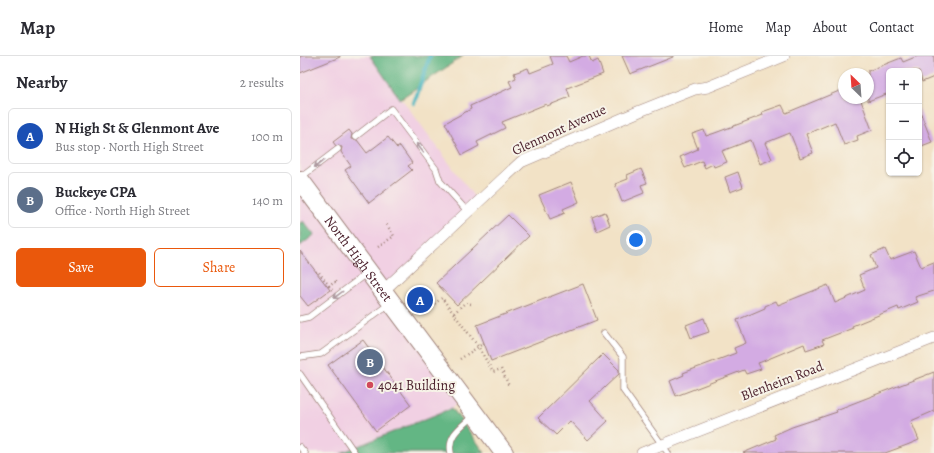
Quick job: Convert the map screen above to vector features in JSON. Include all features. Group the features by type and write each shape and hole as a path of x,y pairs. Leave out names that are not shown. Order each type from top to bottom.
{"main road":[{"name":"North High Street","path":"300,179 504,453"}],"street":[{"name":"Glenmont Avenue","path":"388,297 468,212 514,167 530,157 695,89 708,87 784,56"},
{"name":"Blenheim Road","path":"642,453 665,449 934,338"}],"lane":[{"path":"355,137 391,109 436,169 440,181 468,212"},
{"path":"300,179 338,149"},
{"path":"300,318 309,317 369,272"},
{"path":"300,357 321,354 388,297"},
{"path":"604,332 622,357 623,390 665,449"},
{"path":"300,374 355,453"},
{"path":"450,453 452,436 475,415"},
{"path":"300,447 304,453"}],"path":[{"path":"378,247 394,236 385,222"},
{"path":"316,272 318,270 329,286"},
{"path":"425,311 442,298 478,346 493,372 501,369 509,386"},
{"path":"454,313 465,304 471,304"},
{"path":"460,359 484,343"}],"shaded area":[{"path":"300,56 370,56 478,202 386,288 465,396 452,408 341,453 300,453 300,246 314,235 300,223"}],"green space":[{"path":"370,56 463,56 400,99"},
{"path":"303,221 314,235 300,246 300,223"},
{"path":"452,408 485,453 341,453"}],"building":[{"path":"300,56 340,56 340,57 300,73"},
{"path":"550,56 566,56 569,62 583,56 589,56 592,63 598,60 603,74 567,88 570,97 547,106 546,104 502,122 505,128 477,142 479,146 462,155 445,123 471,109 470,106 512,87 509,81 516,78 514,73 528,68 530,73 553,64"},
{"path":"622,56 673,56 673,57 630,74"},
{"path":"918,56 934,56 934,77 922,82 922,68 886,68 886,94 874,99 874,69 901,58 903,62"},
{"path":"838,91 838,104 862,104 872,130 857,136 858,140 844,145 835,122 806,134 813,153 800,158 790,133 765,143 772,159 760,164 751,140 722,151 727,162 714,167 713,164 705,168 702,161 685,168 680,157 698,149 692,134 704,130 706,136 763,115 762,112 782,105 786,113"},
{"path":"922,117 932,142 922,146"},
{"path":"349,130 352,134 351,139 357,140 367,153 388,137 397,148 400,146 412,163 408,166 412,170 369,203 345,170 351,166 341,152 342,147 336,146 333,142"},
{"path":"641,169 647,183 641,185 644,193 622,202 615,184 628,179 627,175"},
{"path":"738,172 743,187 730,192 725,177"},
{"path":"571,182 579,202 563,209 565,213 550,219 539,195"},
{"path":"605,212 610,225 597,231 592,217"},
{"path":"508,215 529,236 457,305 436,283"},
{"path":"885,249 890,260 914,251 921,267 934,262 934,291 915,297 918,302 899,310 898,307 852,326 853,328 822,340 824,344 806,350 804,344 758,363 761,369 746,374 744,370 676,396 670,381 684,375 683,373 736,353 734,348 746,343 737,320 765,308 765,306 776,301 778,305 828,285 835,303 865,290 859,275 876,268 871,255"},
{"path":"300,251 330,290 308,306 300,296"},
{"path":"583,284 597,320 491,361 477,325"},
{"path":"704,318 709,332 691,338 686,325"},
{"name":"4041 Building","path":"363,340 411,405 376,431 328,365"},
{"path":"603,354 619,370 619,374 590,401 608,421 588,440 570,421 556,435 538,418"},
{"path":"934,372 934,411 911,421 919,440 885,453 743,453 776,439 774,435 792,427 837,412 836,410"}],"waterway":[{"path":"414,103 430,56"}],"place":[{"name":"N High St & Glenmont Ave","path":"420,300"},
{"name":"Buckeye CPA","path":"370,362"},
{"name":"4041 Building","path":"370,385"}]}
